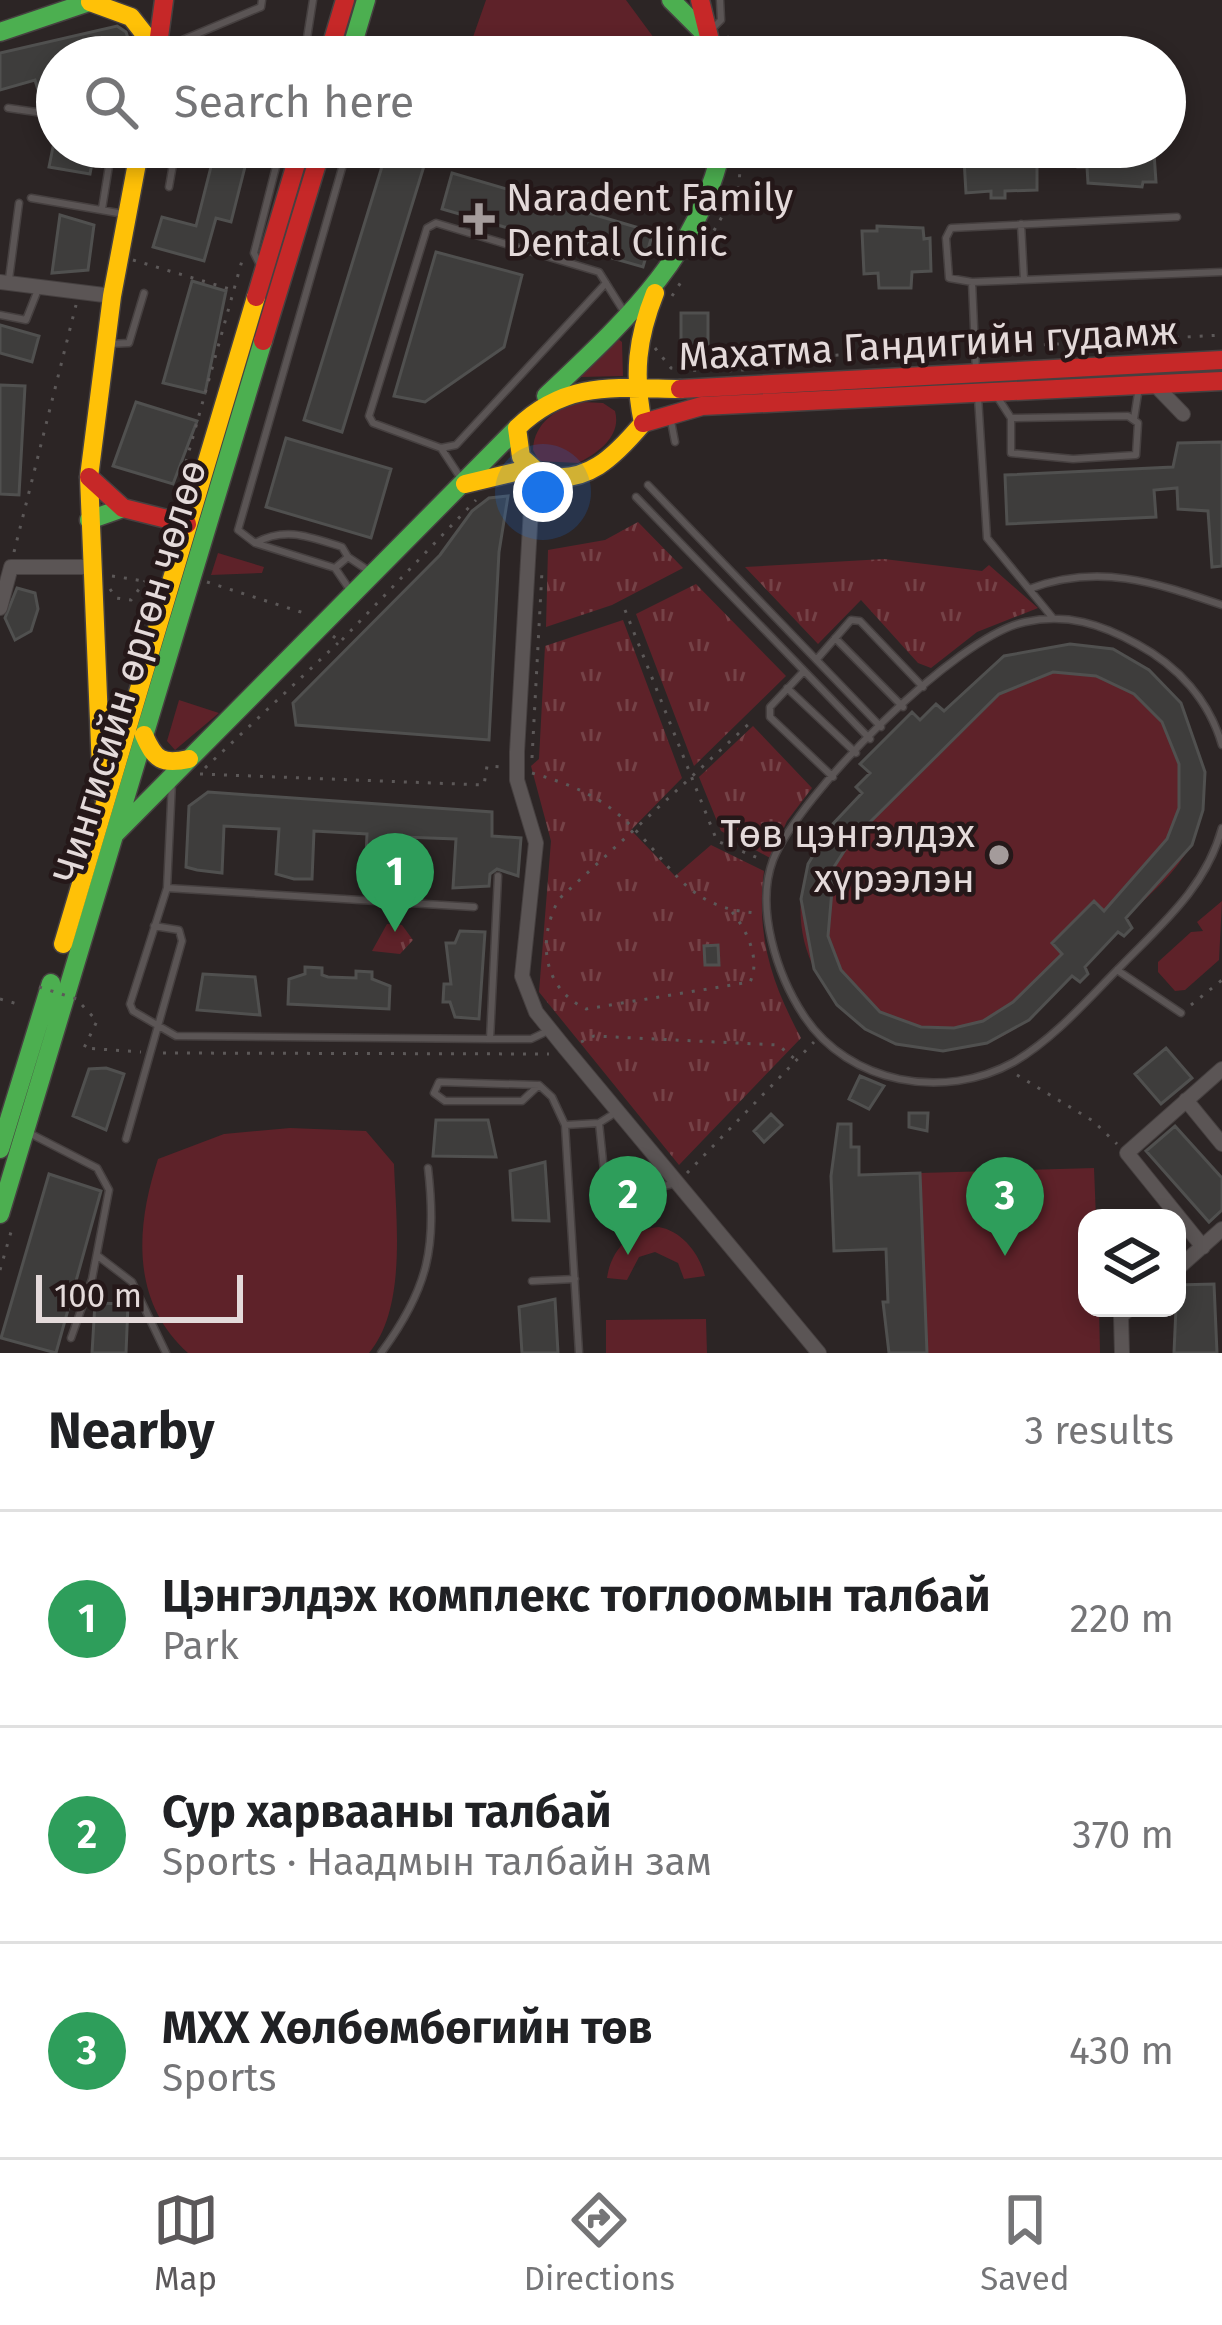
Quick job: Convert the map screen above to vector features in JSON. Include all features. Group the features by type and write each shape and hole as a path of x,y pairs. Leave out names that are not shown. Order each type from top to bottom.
{"main road":[{"path":"159,36 164,0"},
{"path":"334,36 345,0"},
{"path":"355,36 366,0"},
{"path":"671,0 705,34 709,21 700,0"},
{"path":"0,32 92,1 131,17 144,36"},
{"path":"103,805 98,571 88,477 112,296 136,168"},
{"name":"Чингисийн өргөн чөлөө","path":"1,1144 295,168"},
{"name":"Чингисийн өргөн чөлөө","path":"0,1214 316,168"},
{"path":"643,424 636,388 639,334 698,229 716,168"},
{"path":"112,838 196,765 354,595 472,490 538,404 628,318 662,298"},
{"name":"Махатма Гандигийн гудамж","path":"547,478 590,472 643,424 668,413 706,406 982,387 1222,360"},
{"name":"Махатма Гандигийн гудамж","path":"538,404 584,388 1222,381"},
{"path":"517,428 517,452 528,469 547,478"},
{"path":"472,490 528,469"},
{"path":"88,477 123,508 188,524"},
{"path":"89,520 123,508"},
{"path":"144,734 147,749 161,761 196,765"}],"street":[{"path":"4,282 112,296"},
{"path":"1147,385 1183,414"},
{"path":"547,478 532,491 516,769 536,843 522,976 550,1030 818,1353"},
{"path":"0,608 5,566 98,571"},
{"path":"1203,1247 1127,1153 1222,1069"},
{"path":"1186,1100 1222,1144"},
{"path":"1186,1261 1222,1229"},
{"path":"1121,1317 1122,1353"}],"lane":[{"path":"198,36 261,8 262,0"},
{"path":"307,36 313,0"},
{"path":"705,34 722,20 720,0"},
{"path":"8,108 36,112"},
{"path":"102,209 109,168"},
{"path":"170,187 173,168"},
{"path":"263,272 254,253 276,168"},
{"path":"342,168 238,530 254,543 334,568 354,595"},
{"path":"31,198 127,215"},
{"path":"4,282 20,202"},
{"path":"1177,217 951,228 946,238 949,278 972,282 1222,272"},
{"path":"606,283 456,445 441,448 373,424 369,416 427,228 436,223 599,272 606,283 628,318"},
{"path":"1021,224 1024,280"},
{"path":"285,270 309,277"},
{"path":"972,282 982,387 987,538 1053,618"},
{"path":"0,316 26,320 40,286"},
{"path":"106,344 129,344 144,293"},
{"path":"982,387 1011,418 1011,453 1072,459 1136,455 1134,419 1147,385"},
{"path":"248,394 272,401"},
{"path":"668,413 675,442"},
{"path":"1011,418 1134,419"},
{"path":"441,448 472,490"},
{"path":"647,485 881,728"},
{"path":"636,497 870,739"},
{"path":"254,543 271,534 294,532 342,547 348,557 375,575"},
{"path":"334,568 348,557"},
{"path":"1029,589 1068,574 1118,574 1222,605"},
{"path":"1222,746 1199,697 1168,663 1094,624 1053,618 1018,623 985,636 923,687 794,821 772,864 768,914 788,985 820,1036 859,1065 897,1080 962,1080 1005,1066 1046,1039 1195,889 1222,829"},
{"path":"816,660 850,620 860,621 923,687"},
{"path":"836,638 903,707"},
{"path":"804,671 770,707 770,718 833,777"},
{"path":"787,688 856,753"},
{"path":"172,787 167,888 130,1004 158,1029 176,1036 490,1040 531,1039 550,1030"},
{"path":"490,1040 498,876"},
{"path":"167,888 474,907"},
{"path":"126,1139 182,941 178,930 154,926"},
{"path":"1117,970 1181,1013"},
{"path":"539,1085 522,1101 445,1101 434,1093 439,1082 539,1085 552,1097 565,1125 579,1353"},
{"path":"565,1125 599,1123 618,1112"},
{"path":"599,1123 606,1190 646,1190 677,1183"},
{"path":"24,1132 97,1168 110,1190 97,1256 71,1337"},
{"path":"381,1353 427,1272 434,1223 428,1168"},
{"path":"97,1256 132,1282 166,1353"},
{"path":"532,1281 574,1279"}],"path":[{"path":"705,245 739,187 740,168"},
{"path":"182,474 244,250"},
{"path":"131,259 234,291"},
{"path":"662,298 693,264"},
{"path":"5,566 79,292"},
{"path":"652,340 671,368 695,371 781,364 798,357 1222,335"},
{"path":"172,787 340,642 472,490"},
{"path":"532,784 528,772 535,754 543,551"},
{"path":"98,571 159,583"},
{"path":"98,571 111,592 124,600 138,596 145,581"},
{"path":"206,582 307,614 340,642"},
{"path":"625,610 717,841 772,864"},
{"path":"732,912 751,947 754,973 750,982 598,1010 586,1009 565,996 548,968 553,911 752,722"},
{"path":"196,765 484,785 487,766 510,768"},
{"path":"528,772 598,799 676,870 692,895 732,912 768,914"},
{"path":"1181,1013 1222,980"},
{"path":"34,993 39,987 77,999 97,1021 84,1048 549,1054 595,1036 778,1045 796,1060"},
{"path":"0,999 26,1006"},
{"path":"677,1183 820,1036"},
{"path":"1005,1066 1094,1121 1127,1153"}],"green space":[{"path":"486,0 626,0 653,36 473,36"},
{"path":"617,338 622,342 623,376 581,377"},
{"path":"583,402 603,403 615,411 615,428 607,443 578,463 539,461 534,440 543,424 556,412"},
{"path":"638,522 683,568 612,605 546,627 548,550 605,540"},
{"path":"218,553 264,567 262,573 211,575"},
{"path":"884,559 982,571 989,565 1038,608 977,632 931,668 918,663 861,600 818,644 745,567"},
{"path":"696,584 786,676 694,766 636,614"},
{"path":"623,620 682,778 631,830 675,876 711,845 764,871 762,917 768,958 801,1038 679,1165 539,992 551,841 531,766 539,759 545,646"},
{"name":"Төв цэнгэлдэх хүрээлэн","path":"1070,644 1111,650 1141,666 1179,709 1192,735 1202,791 1189,848 1126,917 1132,928 1124,936 1118,933 1086,966 1088,974 1080,982 1072,977 1009,1032 984,1044 945,1050 907,1045 872,1030 843,1008 820,979 805,945 800,908 811,857 862,794 856,787 869,773 860,763 912,712 920,720 936,704 945,711 1004,656"},
{"path":"179,700 219,713 175,750 167,741"},
{"path":"753,726 812,788 787,821 770,858 721,831 699,777"},
{"path":"1222,901 1219,960 1185,990 1175,991 1158,972 1158,962 1191,932 1203,931 1197,922"},
{"path":"387,924 402,925 413,940 400,954 372,951"},
{"path":"290,1128 366,1131 394,1164 397,1262 381,1334 369,1353 188,1353 156,1310 143,1262 145,1210 158,1159 224,1134"},
{"path":"1094,1168 1096,1209 1078,1209 1078,1317 1099,1317 1100,1353 889,1353 883,1302 888,1301 886,1266 923,1264 920,1173"},
{"path":"659,1227 688,1244 705,1276 684,1279 678,1263 655,1252 639,1257 627,1280 607,1278 624,1242"},
{"path":"706,1319 707,1353 606,1353 606,1320"}],"building":[{"path":"117,26 127,36 74,36"},
{"path":"36,45 36,83 0,90 0,53"},
{"path":"55,168 91,168 90,174"},
{"path":"211,168 245,168 231,222 216,218 204,261 153,247 162,217 196,226"},
{"path":"382,168 423,168 342,432 304,420"},
{"path":"965,168 1037,168 1037,190 1005,191 1005,198 991,198 991,191 966,193"},
{"path":"1087,168 1155,168 1156,182 1143,182 1142,187 1088,183"},
{"path":"452,173 653,232 643,267 442,209"},
{"path":"60,215 94,225 88,270 52,273"},
{"path":"877,226 923,228 924,239 930,238 931,271 912,272 911,288 879,288 878,273 864,274 862,231 877,231"},
{"path":"436,252 522,275 504,347 425,402 394,396"},
{"path":"192,281 226,291 205,393 163,383"},
{"path":"681,313 708,313 708,355 681,355"},
{"path":"0,325 39,336 32,362 0,353"},
{"path":"0,385 25,386 19,495 0,494"},
{"path":"136,402 197,421 173,484 113,466"},
{"path":"286,438 391,469 371,538 266,507"},
{"path":"1222,442 1222,566 1212,567 1208,511 1178,509 1177,488 1154,490 1156,517 1007,524 1005,475 1173,467 1178,443"},
{"path":"508,496 499,552 489,740 296,725 293,703 440,555 472,511 489,498"},
{"path":"17,588 35,593 38,609 31,631 15,640 5,618"},
{"path":"1070,644 1113,649 1149,670 1181,703 1205,772 1203,810 1192,845 1126,918 1132,928 1124,936 1118,932 1085,967 1088,974 1080,982 1072,976 1029,1020 987,1043 943,1051 896,1044 865,1029 837,1005 814,969 801,899 808,864 830,827 862,793 856,787 870,773 860,764 912,712 920,720 936,704 944,711 1004,656","holes":["1053,672 1096,676 1134,694 1162,722 1179,764 1179,808 1167,839 1104,911 1094,901 1052,943 1062,954 1013,1002 983,1021 954,1028 921,1027 880,1012 841,970 828,936 834,867 850,842 999,694"]},
{"path":"208,792 492,812 492,836 521,838 518,876 497,869 490,874 489,886 453,888 456,839 403,837 401,883 383,882 365,878 367,834 314,831 312,879 294,879 276,874 279,829 224,826 222,873 197,870 186,867 189,806"},
{"path":"460,931 485,932 479,1019 455,1017 450,1002 443,1002 444,984 451,984 446,943 455,943"},
{"path":"718,945 719,965 705,965 704,946"},
{"path":"305,967 322,968 322,975 328,977 356,978 356,971 372,972 372,979 390,986 389,1009 288,1004 289,979 305,974"},
{"path":"203,974 255,977 260,1015 197,1010"},
{"path":"1166,1048 1192,1078 1161,1104 1135,1074"},
{"path":"89,1069 124,1074 106,1130 73,1116"},
{"path":"860,1076 884,1086 869,1109 849,1099"},
{"path":"909,1113 928,1113 927,1131 909,1127"},
{"path":"771,1114 782,1125 764,1142 754,1131"},
{"path":"436,1120 488,1120 496,1157 433,1156"},
{"path":"838,1124 851,1124 851,1147 859,1147 859,1175 920,1173 927,1353 889,1353 883,1302 888,1302 886,1249 834,1251 831,1176"},
{"path":"1175,1126 1222,1178 1222,1210 1209,1222 1146,1151"},
{"path":"545,1162 549,1221 513,1220 510,1171"},
{"path":"49,1174 101,1191 56,1353 1,1338"},
{"path":"1214,1284 1217,1353 1174,1353 1176,1317 1186,1317 1186,1285"},
{"path":"555,1299 558,1353 522,1353 519,1307"},
{"path":"95,1303 128,1304 126,1353 92,1353"}],"traffic: fast":[{"path":"0,32 95,0"},
{"path":"355,36 366,0"},
{"path":"671,0 704,33"},
{"path":"546,396 654,285 695,221 716,168"},
{"path":"0,1214 263,341"},
{"path":"115,834 517,428"},
{"path":"89,520 123,508"},
{"path":"0,1149 51,983"}],"traffic: slow":[{"path":"90,2 131,17 146,36"},
{"path":"102,794 89,477 112,296 136,168"},
{"path":"655,293 638,357 638,373 638,389 643,423 598,466 571,476 540,474 521,457 517,428 554,402 593,390 634,388 657,388 680,389"},
{"path":"63,944 256,297"},
{"path":"465,484 528,469"},
{"path":"144,735 160,759 189,759"}],"traffic: jam":[{"path":"159,36 164,0"},
{"path":"334,36 345,0"},
{"path":"700,0 709,36"},
{"path":"256,297 295,168"},
{"path":"263,341 316,168"},
{"path":"680,389 1222,360"},
{"path":"643,423 702,406 1222,381"},
{"path":"89,477 123,508 187,524"}],"place":[{"name":"Naradent Family Dental Clinic","path":"479,219"},
{"name":"Төв цэнгэлдэх хүрээлэн","path":"999,855"},
{"name":"Цэнгэлдэх комплекс тоглоомын талбай","path":"395,932"},
{"name":"Сур харвааны талбай","path":"628,1255"},
{"name":"МХХ Хөлбөмбөгийн төв","path":"1005,1256"}]}
